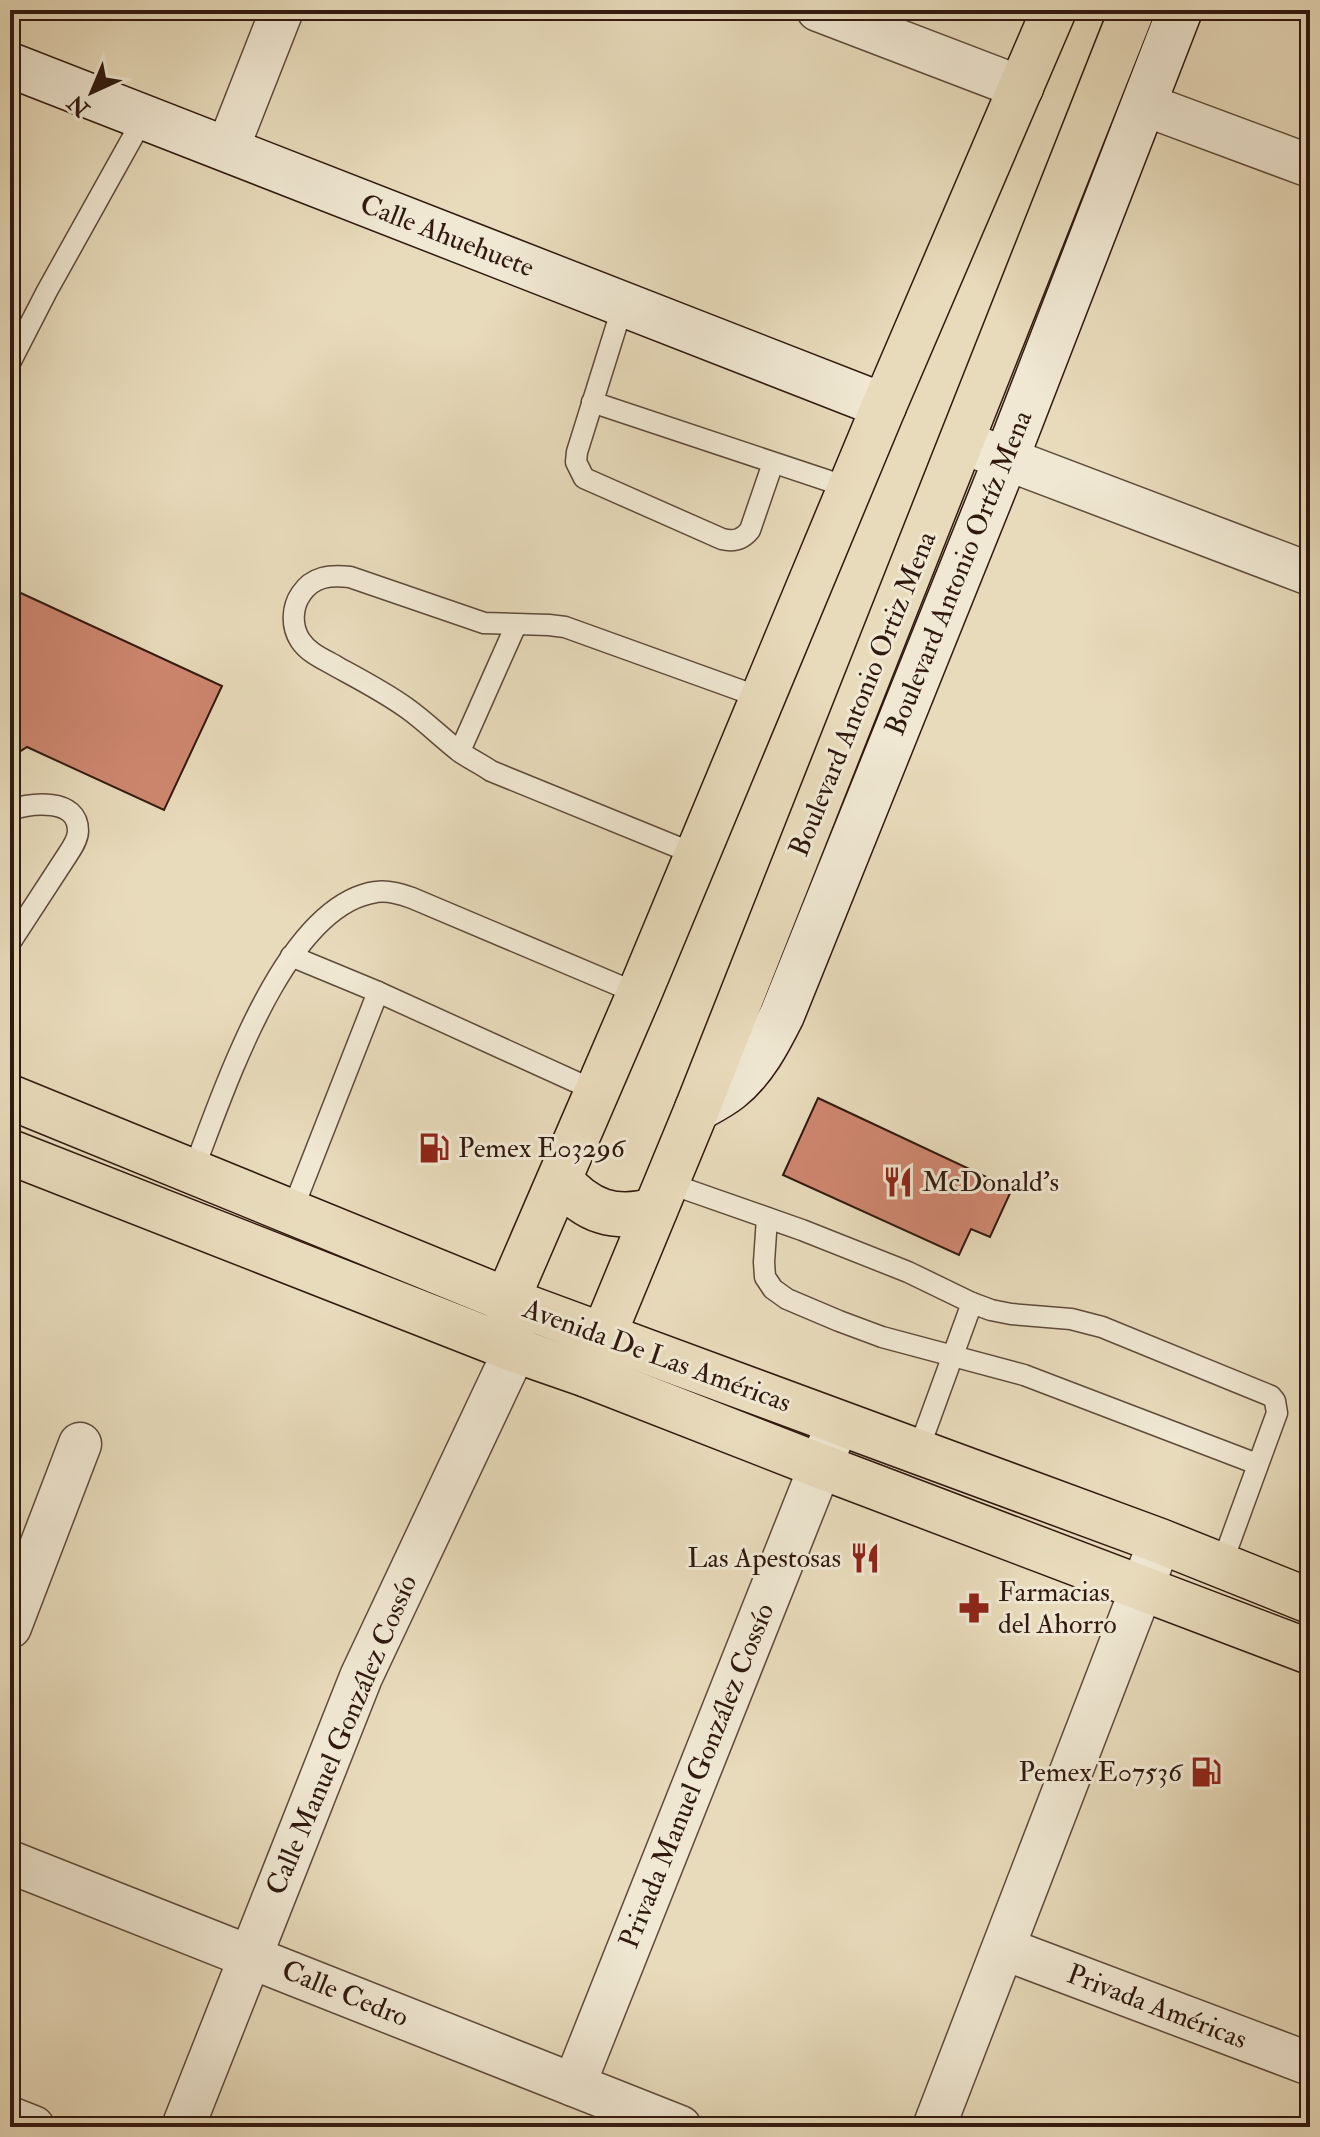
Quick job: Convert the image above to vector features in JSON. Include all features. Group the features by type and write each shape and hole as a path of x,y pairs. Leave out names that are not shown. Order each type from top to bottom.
{"main road":[{"name":"Boulevard Antonio Ortiz Mena","path":"595,1356 697,1109 1132,10"},
{"path":"515,1350 507,1300 598,1092 884,406 1022,88 1040,22"},
{"name":"Avenida De Las Américas","path":"10,1097 507,1300 595,1356 820,1466 1310,1652"},
{"name":"Avenida De Las Américas","path":"10,1152 515,1350 595,1356 837,1422 1160,1541 1310,1601"},
{"path":"560,1180 579,1200 603,1212 629,1215 662,1196"}],"street":[{"path":"227,150 282,10"},
{"path":"818,10 1022,88"},
{"name":"Boulevard Antonio Ortíz Mena","path":"697,1109 731,1088 750,1069 769,1042 1006,459 1180,10"},
{"name":"Calle Ahuehuete","path":"10,65 884,406"},
{"path":"1143,104 1310,166"},
{"path":"962,442 1310,574"},
{"name":"Calle Manuel González Cossío","path":"183,2127 361,1677 515,1350"},
{"name":"Privada Manuel González Cossío","path":"574,2085 837,1422"},
{"path":"10,1627 80,1444"},
{"path":"934,2127 1160,1541"},
{"name":"Calle Cedro","path":"10,1862 680,2127"},
{"name":"Privada Américas","path":"1005,1949 1310,2064"},
{"path":"10,2118 33,2127"}],"lane":[{"path":"10,363 144,117"},
{"path":"623,305 576,462 584,478 722,539 736,540 750,530 773,463"},
{"path":"592,402 850,488"},
{"path":"697,855 491,771 372,685 310,651 294,627 297,600 303,590 318,579 334,575 350,577 484,623 565,627 762,698"},
{"path":"460,751 516,625"},
{"path":"10,810 40,803 54,805 71,814 78,832 68,854 10,943"},
{"path":"193,1171 264,999 291,956 336,909 354,898 377,891 412,898 639,994"},
{"path":"291,956 598,1092"},
{"path":"292,1211 378,992"},
{"path":"662,1196 767,1218 908,1272 972,1303 1001,1312 1071,1319 1102,1327 1265,1392 1275,1401 1277,1413 1221,1566"},
{"path":"767,1218 764,1270 769,1284 779,1294 882,1337 1024,1375 1257,1464"},
{"path":"918,1451 972,1303"}],"building":[{"path":"10,588 222,686 164,810 27,747 10,758"},
{"name":"McDonald's","path":"818,1098 1012,1189 990,1237 971,1229 959,1255 783,1175"}],"place":[{"name":"Pemex E03296","path":"434,1148"},
{"name":"McDonald's","path":"898,1182"},
{"name":"Las Apestosas","path":"865,1558"},
{"name":"Farmacias del Ahorro","path":"974,1608"},
{"name":"Pemex E07536","path":"1206,1772"}]}
